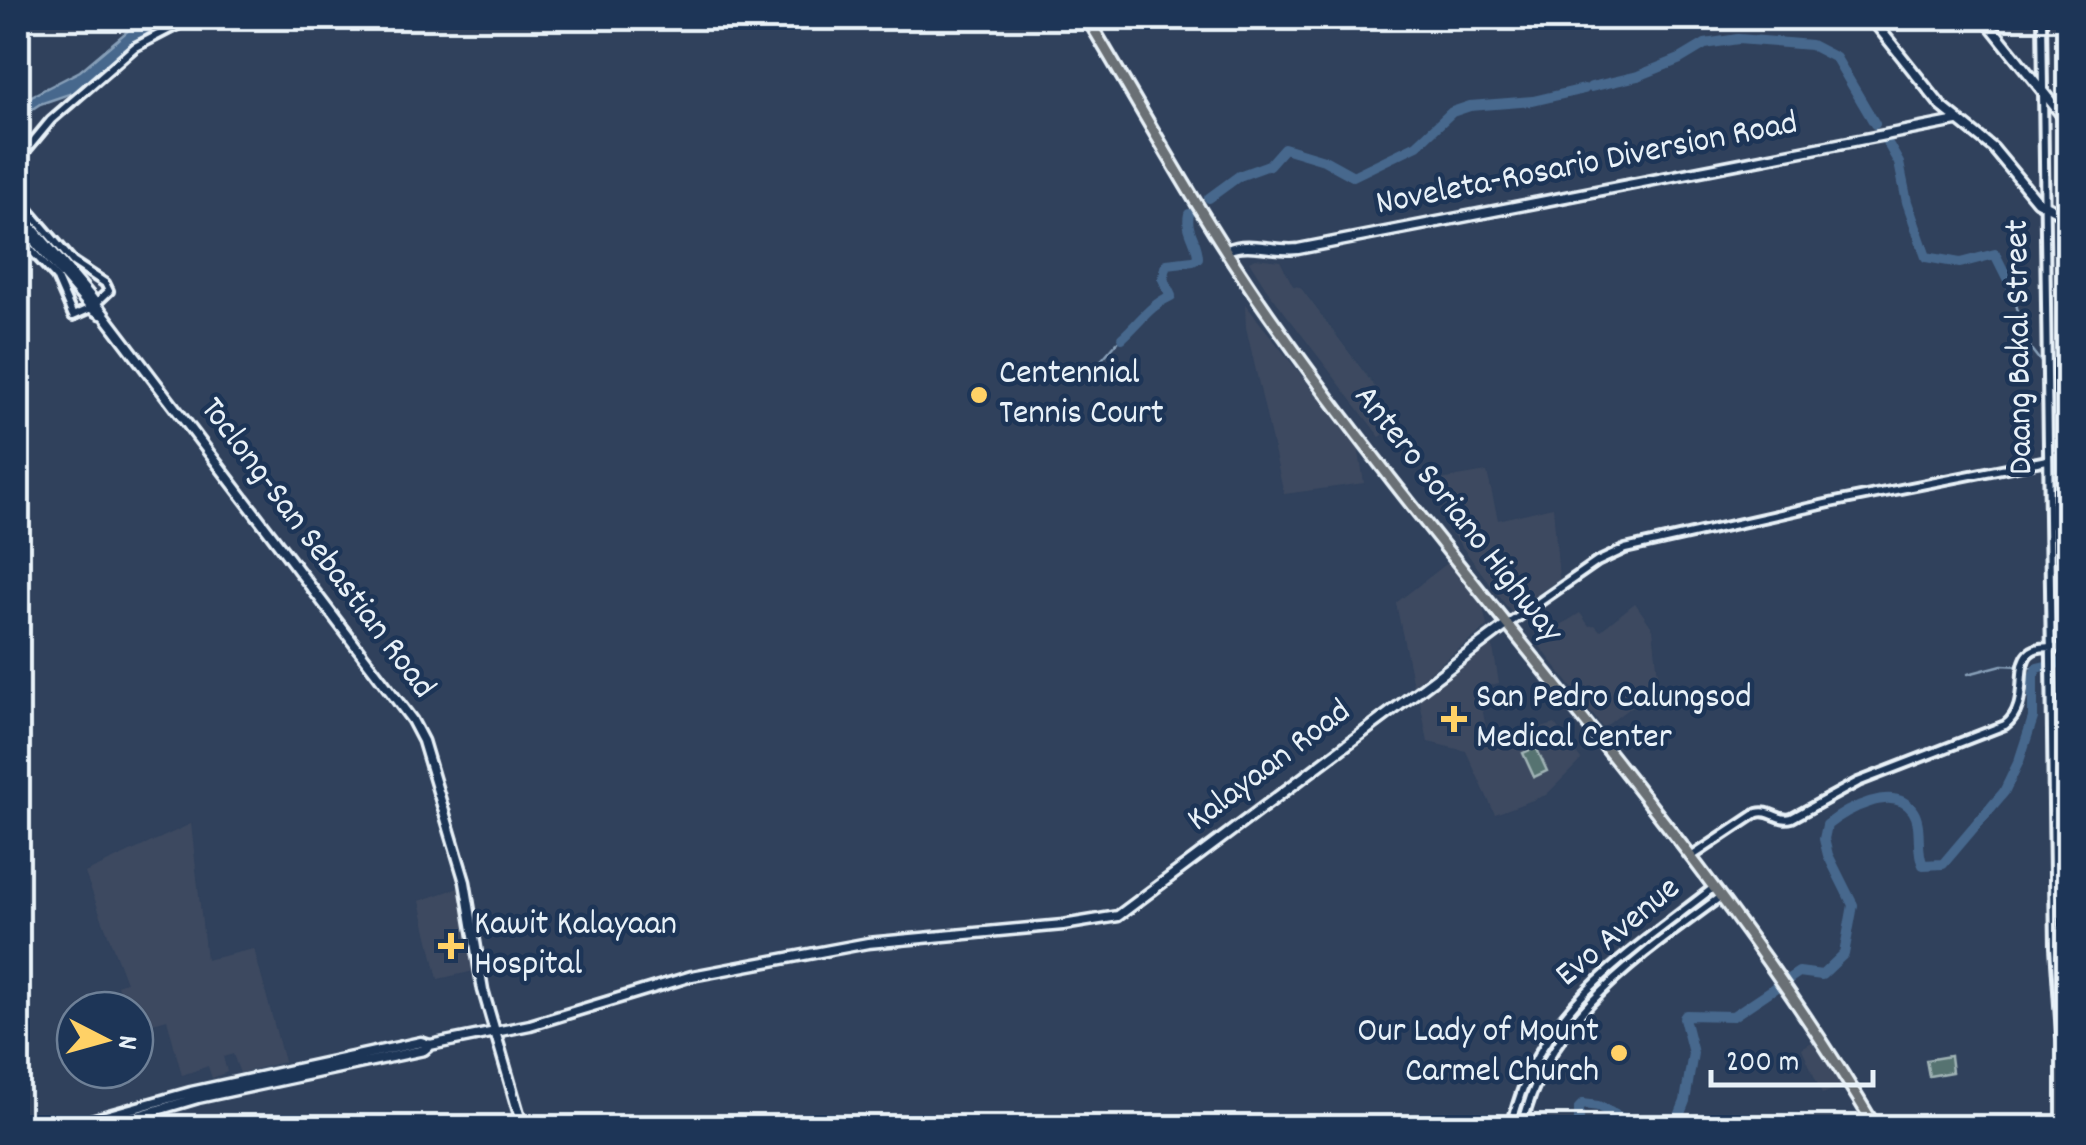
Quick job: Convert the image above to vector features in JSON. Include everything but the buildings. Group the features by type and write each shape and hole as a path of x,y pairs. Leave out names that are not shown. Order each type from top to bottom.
{"main road":[{"name":"Antero Soriano Highway","path":"1086,18 1280,329 1716,892 1837,1064 1876,1128"},
{"path":"1870,18 1957,121 1993,148 2031,195 2068,217"},
{"path":"1984,18 2068,123"},
{"name":"Noveleta-Rosario Diversion Road","path":"1228,250 1242,245 1272,251 1298,250 1957,121"},
{"path":"18,210 94,306"},
{"path":"18,222 94,306"},
{"name":"Toclong-San Sebastian Road","path":"94,306 260,517 412,720 423,741 464,882 494,1032 523,1128"},
{"name":"Kalayaan Road","path":"430,1045 494,1032 692,976 868,942 1063,925 1118,916 1508,624"},
{"path":"63,1128 191,1092 421,1042 430,1045"},
{"path":"98,1128 198,1098 424,1050 430,1045"}],"street":[{"path":"18,160 52,120 136,47 192,18"},
{"name":"Daang Bakal Street","path":"2042,22 2056,959 2068,1065"},
{"path":"18,198 72,262 110,287 94,306 80,315 71,314 56,277 18,236"},
{"name":"Kalayaan Road","path":"1508,624 1597,562 1625,549 2047,460"},
{"path":"1690,858 1757,813 1766,811 1780,819 1792,818 1858,782 2004,726 2017,710 2022,666 2031,651 2068,650"},
{"name":"Evo Avenue","path":"1511,1128 1542,1044 1586,990 1716,892"},
{"name":"Evo Avenue","path":"1523,1123 1540,1072 1552,1050 1593,998 1716,892"},
{"path":"1586,990 1593,998"},
{"path":"1513,1116 1523,1123"}],"shaded area":[{"path":"143,18 165,18 87,88 40,104 22,116 18,142 18,103 80,71"},
{"path":"1249,261 1280,261 1293,286 1300,287 1375,387 1383,435 1380,437 1266,288"},
{"path":"1245,304 1358,447 1364,483 1284,494 1246,327"},
{"path":"1487,472 1498,520 1553,507 1559,579 1511,612 1448,528 1453,525 1440,480"},
{"path":"1449,562 1483,607 1487,627 1413,685 1396,603"},
{"path":"1635,603 1653,629 1659,685 1603,728 1536,641 1580,613 1589,626 1595,625 1600,631"},
{"path":"1492,643 1499,683 1478,688 1489,743 1555,724 1581,760 1546,795 1495,814 1466,751 1428,742 1419,696"},
{"path":"191,824 206,960 254,949 284,1062 240,1073 233,1054 223,1057 227,1072 212,1078 208,1066 182,1075 167,1019 155,1022 155,990 118,990 117,985 126,982 85,873"},
{"name":"Kawit Kalayaan Hospital","path":"461,887 474,971 438,979 420,901"},
{"path":"1812,1042 1843,1086 1822,1094 1802,1048"}],"green space":[{"path":"1536,747 1547,771 1534,777 1523,753"},
{"path":"1950,1056 1952,1072 1929,1076 1926,1060"}],"waterway":[{"path":"1591,87 1638,76 1705,44 1738,39 1811,45 1836,58 1875,124"},
{"path":"1209,198 1239,176 1269,165 1284,148 1324,160 1353,176 1417,145 1452,112 1470,106 1533,101 1584,89"},
{"path":"1886,140 1899,163 1907,202 1926,257 1960,263 1995,254 2011,286"},
{"path":"1122,338 1151,309 1171,296 1163,279 1167,264 1198,258 1189,214"},
{"path":"2011,286 2027,344 2041,362 2068,384"},
{"path":"1097,365 1117,342"},
{"path":"1664,1128 1679,1116 1685,1101 1693,1053 1686,1015 1733,1016 1799,972 1822,975 1844,954 1853,905 1828,855 1824,839 1827,825 1870,802 1894,799 1905,803 1916,817 1923,865 1943,864 2004,792 2019,761 2033,718 2033,677 2037,668 2058,663 2068,666"},
{"path":"1968,674 2002,665 2020,666"},
{"path":"2028,667 2037,668"},
{"path":"1579,1128 1579,1108 1583,1104 1598,1106 1641,1128"}],"place":[{"name":"Centennial Tennis Court","path":"979,395"},
{"name":"San Pedro Calungsod Medical Center","path":"1454,719"},
{"name":"Kawit Kalayaan Hospital","path":"451,946"},
{"name":"Our Lady of Mount Carmel Church","path":"1619,1053"}]}
